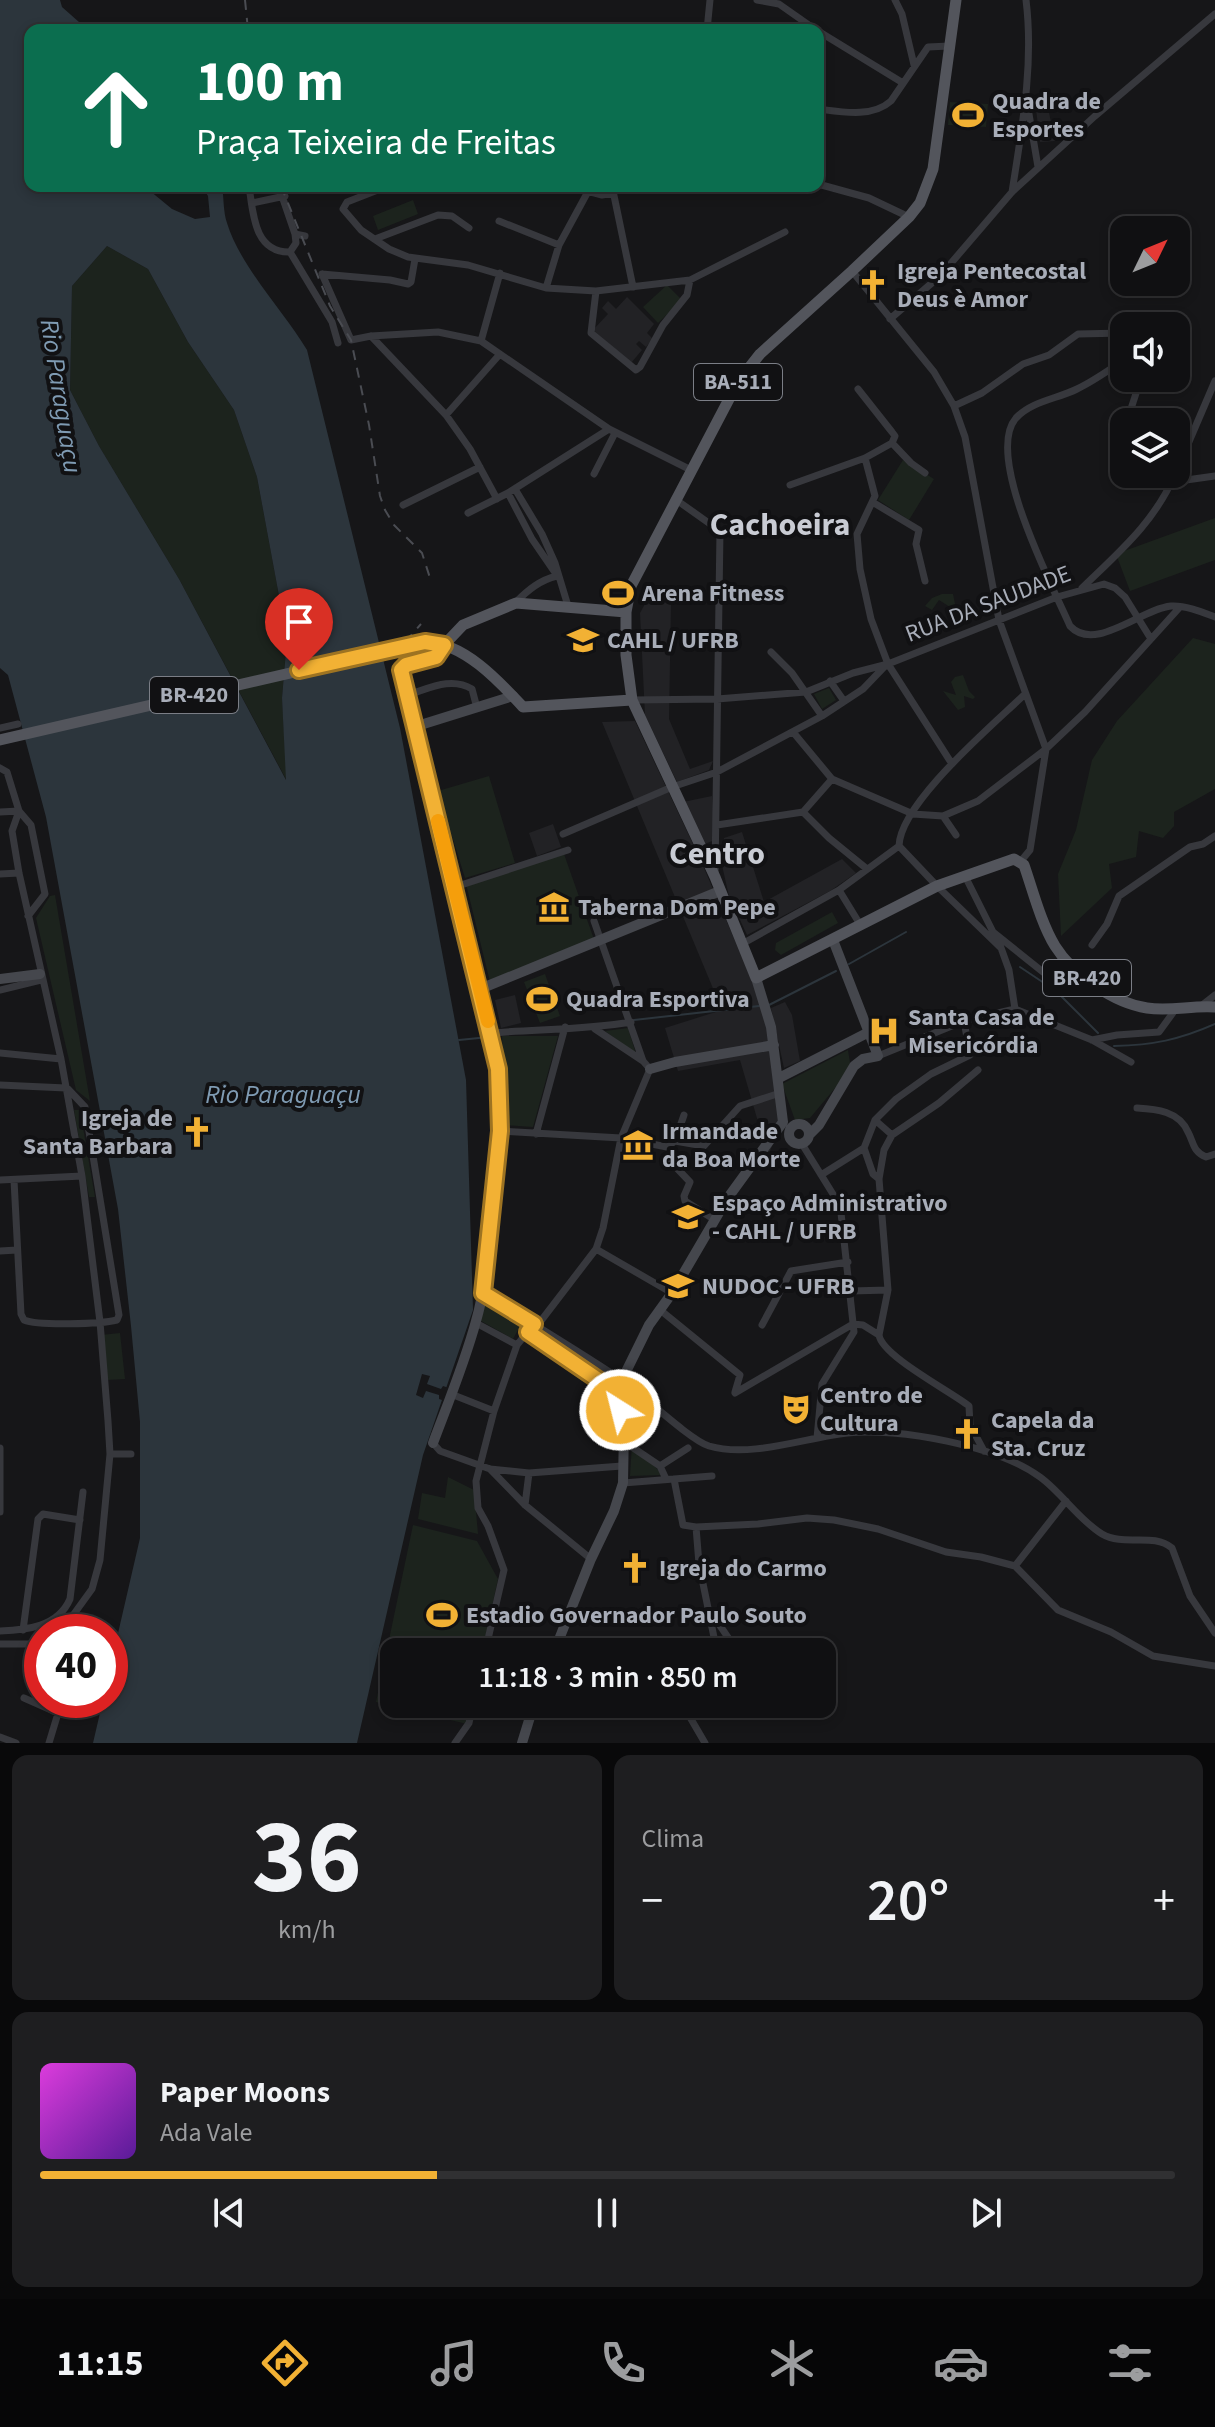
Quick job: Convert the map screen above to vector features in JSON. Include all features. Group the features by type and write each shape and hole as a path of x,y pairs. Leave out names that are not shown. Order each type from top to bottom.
{"main road":[{"name":"BA-511","path":"626,612 631,586 747,367 909,217 920,203 933,169 956,0"},
{"path":"632,700 523,707 480,667 444,645 463,625 516,603 626,612 626,655 632,700 715,877 756,978 937,886 966,878 1005,860 1021,861"},
{"name":"BR-420","path":"0,740 425,642 444,645"},
{"name":"BR-420","path":"1021,861 1048,932 1067,961 1120,1000 1143,1008 1175,1010 1215,1007"}],"street":[{"path":"708,24 710,0"},
{"path":"757,0 776,2 807,24"},
{"path":"895,0 902,14 914,65"},
{"path":"1012,192 1027,98 1026,0"},
{"path":"890,319 940,276 1012,192 1038,167 1215,14"},
{"path":"824,35 903,83"},
{"path":"824,110 856,113 883,108 928,47 949,46"},
{"path":"1027,98 1038,167"},
{"path":"824,186 869,198 909,217"},
{"path":"250,192 258,232 265,245 290,252"},
{"path":"373,192 347,202 343,209 351,221 398,254 468,265 546,288 596,291 690,280 785,232"},
{"path":"546,288 559,245 587,192"},
{"path":"613,192 633,287"},
{"path":"252,203 285,196 296,243 290,252"},
{"path":"375,239 438,215 452,216 469,228"},
{"path":"499,221 559,245"},
{"path":"295,234 305,236"},
{"path":"290,252 332,322 338,343"},
{"path":"415,259 408,284 322,274 351,340 438,332 481,341 612,431 691,470"},
{"path":"852,271 934,372 954,406 965,437 999,620 1046,749 1030,850 1021,861"},
{"path":"481,341 500,273"},
{"path":"596,291 591,333 636,370 663,325 687,295 690,280"},
{"path":"954,406 982,393 1023,364 1049,355 1078,334 1110,333"},
{"path":"371,336 446,415 497,499"},
{"path":"446,415 500,354"},
{"path":"1110,369 1076,390 1026,410 1009,429 1007,460 1011,482 1057,597 1070,626 1077,634 1084,636 1093,636 1164,608 1180,607 1215,617"},
{"path":"1190,439 1215,381"},
{"path":"790,485 865,458 892,443 895,436 858,389"},
{"path":"594,474 612,431"},
{"path":"468,513 612,431"},
{"path":"892,443 925,473"},
{"path":"865,458 875,490 874,503 857,534 860,569 871,619 888,664 952,764"},
{"path":"403,505 480,467"},
{"path":"1190,476 1215,476"},
{"path":"1082,588 1146,525 1167,488"},
{"path":"511,491 542,534 568,606"},
{"path":"511,491 532,539 557,576"},
{"path":"675,499 720,531 715,877"},
{"path":"874,503 919,530 916,544 925,581"},
{"path":"532,539 542,534"},
{"path":"516,603 528,590 547,578 557,576"},
{"name":"RUA DA SAUDADE","path":"806,692 853,673 888,664 1082,588 1104,584 1115,588 1125,597 1137,619"},
{"path":"793,732 832,779 913,814 943,816 978,801 1046,749 1085,712 1180,607"},
{"path":"1137,619 1151,639"},
{"path":"444,645 436,657 406,665 401,670 491,1033 498,1069 500,1131 483,1293 476,1323 433,1443 440,1451 490,1469 529,1473 622,1466"},
{"path":"771,652 792,673 822,716"},
{"path":"563,834 672,787 717,772 822,716 863,689 888,664"},
{"path":"853,673 863,689"},
{"path":"830,681 844,701"},
{"path":"407,695 459,683 472,689 477,708"},
{"path":"632,700 717,699 806,692"},
{"path":"742,944 839,890 899,846 900,836 925,792 1025,694"},
{"path":"414,727 513,696"},
{"path":"0,728 18,724"},
{"path":"0,768 7,772 19,811 31,825 45,894 28,916"},
{"path":"717,825 803,812 832,779"},
{"path":"0,812 19,811"},
{"path":"19,811 12,831 19,873 61,1059 82,1176 100,1322 110,1454 97,1573 89,1595 74,1614"},
{"path":"803,812 867,869"},
{"path":"943,816 956,835"},
{"path":"1092,945 1107,924 1119,896 1190,847 1203,844 1215,836"},
{"path":"899,846 1001,948"},
{"path":"455,887 568,850"},
{"path":"0,874 19,873"},
{"path":"966,878 1001,948 1009,970 1015,1009"},
{"path":"839,890 861,926"},
{"path":"480,989 720,891"},
{"path":"488,1638 504,1570 478,1508 476,1481 494,1411 517,1345 596,1249 621,1138 646,1065 594,921"},
{"path":"993,932 1063,988"},
{"path":"833,940 871,1031 878,1056"},
{"path":"3,984 41,977"},
{"path":"756,978 774,1045 789,1136 791,1141 802,1144 841,1213 848,1262 852,1337 830,1367 822,1384 817,1438"},
{"path":"1201,1006 1215,995"},
{"path":"802,1144 819,1125 854,1066 863,1059 878,1056 964,1021 1015,1009 1092,1040 1131,1062"},
{"path":"1092,1040 1159,1032 1175,1010"},
{"path":"879,1179 873,1174 864,1148 875,1120 912,1086 970,1055 964,1021"},
{"path":"491,1033 565,1027 594,1028 631,1022"},
{"path":"536,1134 565,1027"},
{"path":"594,1028 646,1065 774,1045"},
{"path":"779,1078 871,1031"},
{"path":"0,1053 61,1059"},
{"path":"978,1070 939,1103 892,1135 880,1164 888,1290 879,1335 884,1347 969,1406 970,1425 984,1451"},
{"path":"0,1085 66,1088 85,1107 119,1315 117,1320 24,1320 14,1180"},
{"path":"672,1143 702,1146 740,1106 780,1093"},
{"path":"1137,1108 1163,1111 1173,1116 1187,1129 1196,1151 1206,1157 1215,1154"},
{"path":"500,1131 621,1138 667,1147 672,1143 684,1115"},
{"path":"875,1120 892,1135"},
{"path":"616,1392 659,1309 672,1293 741,1177 788,1124 802,1124 810,1134"},
{"path":"821,1175 864,1148"},
{"path":"670,1161 690,1182 684,1199 715,1220"},
{"path":"0,1180 82,1176"},
{"path":"86,1207 100,1204"},
{"path":"596,1249 672,1293"},
{"path":"0,1251 17,1250"},
{"path":"762,1325 788,1272 848,1262"},
{"path":"851,1291 888,1290"},
{"path":"483,1293 623,1381 705,1444 727,1450 747,1450 880,1431 909,1434 984,1451 1020,1465 1040,1477 1106,1537 1157,1541 1172,1548 1190,1596 1215,1633"},
{"path":"659,1309 751,1384"},
{"path":"476,1323 517,1345"},
{"path":"740,1375 735,1393 853,1324 863,1325 879,1335"},
{"path":"528,1332 616,1392 624,1428 623,1483 560,1638"},
{"path":"451,1394 494,1411"},
{"path":"623,1441 660,1466 670,1479 683,1525 758,1524 807,1518 878,1529 946,1552 1015,1566 1058,1610 1111,1632 1153,1656 1215,1666"},
{"path":"0,1448 0,1512"},
{"path":"660,1466 688,1448"},
{"path":"110,1454 131,1454"},
{"path":"490,1469 525,1505 591,1559"},
{"path":"525,1505 529,1473"},
{"path":"623,1483 712,1476"},
{"path":"0,1631 23,1630 45,1624 66,1608 70,1599 83,1492"},
{"path":"1015,1566 1066,1501"},
{"path":"23,1630 40,1516 80,1520"},
{"path":"696,1527 699,1564 714,1638"},
{"path":"708,1609 728,1638"},
{"path":"0,1644 24,1643"},
{"path":"49,1743 56,1718"},
{"path":"455,1743 470,1718"},
{"path":"523,1742 530,1718"},
{"path":"691,1719 705,1743"},
{"path":"0,1737 16,1743"}],"shaded area":[{"name":"Quadra de Esportes","path":"950,102 988,104 986,127 948,125"},
{"path":"1048,108 1055,141 1040,142 1036,109"},
{"path":"413,200 418,214 378,230 373,216"},
{"path":"107,246 148,269 188,342 234,410 257,477 287,639 282,698 287,781 179,579 99,446 70,390 72,286"},
{"path":"667,285 682,300 658,323 643,307"},
{"path":"627,297 654,324 647,333 653,339 646,347 639,341 636,344 642,350 631,363 593,330 608,314 602,308 608,301 616,309"},
{"path":"903,460 934,479 909,520 878,500"},
{"path":"1215,518 1215,560 1130,591 1116,554"},
{"path":"953,594 955,604 950,607 939,600 932,610 925,606 932,598"},
{"path":"650,595 671,603 669,719 690,769 713,761 709,770 677,782 645,715 640,613"},
{"path":"1193,638 1215,644 1215,789 1174,812 1174,826 1163,838 1139,831 1136,857 1109,864 1112,888 1061,936 1058,874 1076,830 1092,760 1117,721"},
{"path":"963,675 975,697 964,696 965,707 958,710 943,691 956,695 951,682"},
{"path":"829,688 836,700 822,709 814,694"},
{"path":"635,721 701,861 753,983 768,1029 781,1124 768,1156 740,1060 678,1071 665,1028 722,1010 602,722"},
{"path":"489,776 515,863 465,878 438,791"},
{"path":"712,796 715,840 699,846 683,802"},
{"path":"553,824 561,847 537,856 529,833"},
{"path":"742,832 764,902 842,859 856,873 830,891 747,935 729,896 721,861 724,838"},
{"path":"564,854 596,945 491,986 466,884"},
{"path":"55,895 90,1101 76,1090 36,918 50,896"},
{"path":"832,912 838,923 781,955 775,950 776,943"},
{"name":"Quadra Esportiva","path":"545,974 560,1016 540,1023 524,982"},
{"path":"515,995 521,1023 501,1028 495,1000"},
{"path":"785,1002 792,1015 800,1061 784,1068 771,1008"},
{"path":"628,1028 636,1054 605,1031"},
{"path":"502,1036 558,1036 533,1127 505,1125"},
{"path":"848,1050 851,1069 810,1118 795,1120 782,1084"},
{"path":"74,1110 80,1110 95,1197 89,1197"},
{"path":"481,1290 525,1317 513,1339 474,1317"},
{"path":"120,1333 125,1379 106,1380 101,1335"},
{"path":"632,1443 663,1475 630,1476"},
{"path":"448,1477 474,1490 478,1534 418,1519 422,1493 445,1498"},
{"name":"Estadio Governador Paulo Souto","path":"413,1525 477,1541 498,1579 485,1638 389,1638"},
{"name":"Estadio Governador Paulo Souto","path":"380,1683 380,1703 376,1702"},
{"name":"Estadio Governador Paulo Souto","path":"442,1718 468,1718 467,1724"}],"water":[{"name":"Rio Paraguaçu","path":"0,0 60,0 62,7 81,24 24,24 24,192 151,192 172,209 195,219 210,217 206,192 223,192 226,219 233,239 252,272 307,350 400,728 466,1080 473,1310 423,1455 357,1743 93,1743 99,1718 128,1718 128,1614 122,1614 140,1538 140,1422 118,1209 46,817 8,675 0,668","holes":["107,246 148,269 188,342 234,410 257,477 287,639 282,698 286,780 179,579 99,446 70,390 72,286"]}],"pier":[{"path":"422,1374 430,1376 427,1384 441,1389 443,1386 449,1388 445,1401 439,1399 439,1395 426,1391 423,1398 416,1395"}],"waterway":[{"path":"849,964 906,932"},
{"path":"1020,967 1056,991 1098,1033"},
{"path":"769,1005 836,971"},
{"path":"634,1020 759,1006"},
{"path":"1114,1046 1166,1041 1215,1024"},
{"path":"459,1040 489,1037"}],"railway":[{"path":"245,0 247,24"},
{"path":"283,192 330,306 351,340 385,510 394,525 422,553 431,581"},
{"path":"389,650 407,640 421,624"}],"slow traffic":[{"path":"438,821 488,1021"}],"place":[{"name":"Quadra de Esportes","path":"968,115"},
{"name":"Igreja Pentecostal Deus è Amor","path":"873,285"},
{"name":"Arena Fitness","path":"618,593"},
{"name":"CAHL / UFRB","path":"583,640"},
{"name":"Taberna Dom Pepe","path":"554,907"},
{"name":"Quadra Esportiva","path":"542,999"},
{"name":"Santa Casa de Misericórdia","path":"884,1031"},
{"name":"Igreja de Santa Barbara","path":"197,1132"},
{"name":"Irmandade da Boa Morte","path":"638,1145"},
{"name":"Espaço Administrativo - CAHL / UFRB","path":"688,1217"},
{"name":"NUDOC - UFRB","path":"678,1286"},
{"name":"Centro de Cultura","path":"796,1409"},
{"name":"Capela da Sta. Cruz","path":"967,1434"},
{"name":"Igreja do Carmo","path":"635,1568"},
{"name":"Estadio Governador Paulo Souto","path":"442,1615"}],"district":[{"name":"Cachoeira","path":"780,525"},
{"name":"Centro","path":"717,854"}],"route":[{"path":"299,670 425,642 444,645 436,657 406,665 401,670 498,1069 500,1131 483,1293 534,1324 528,1332 616,1392 620,1410"}]}
